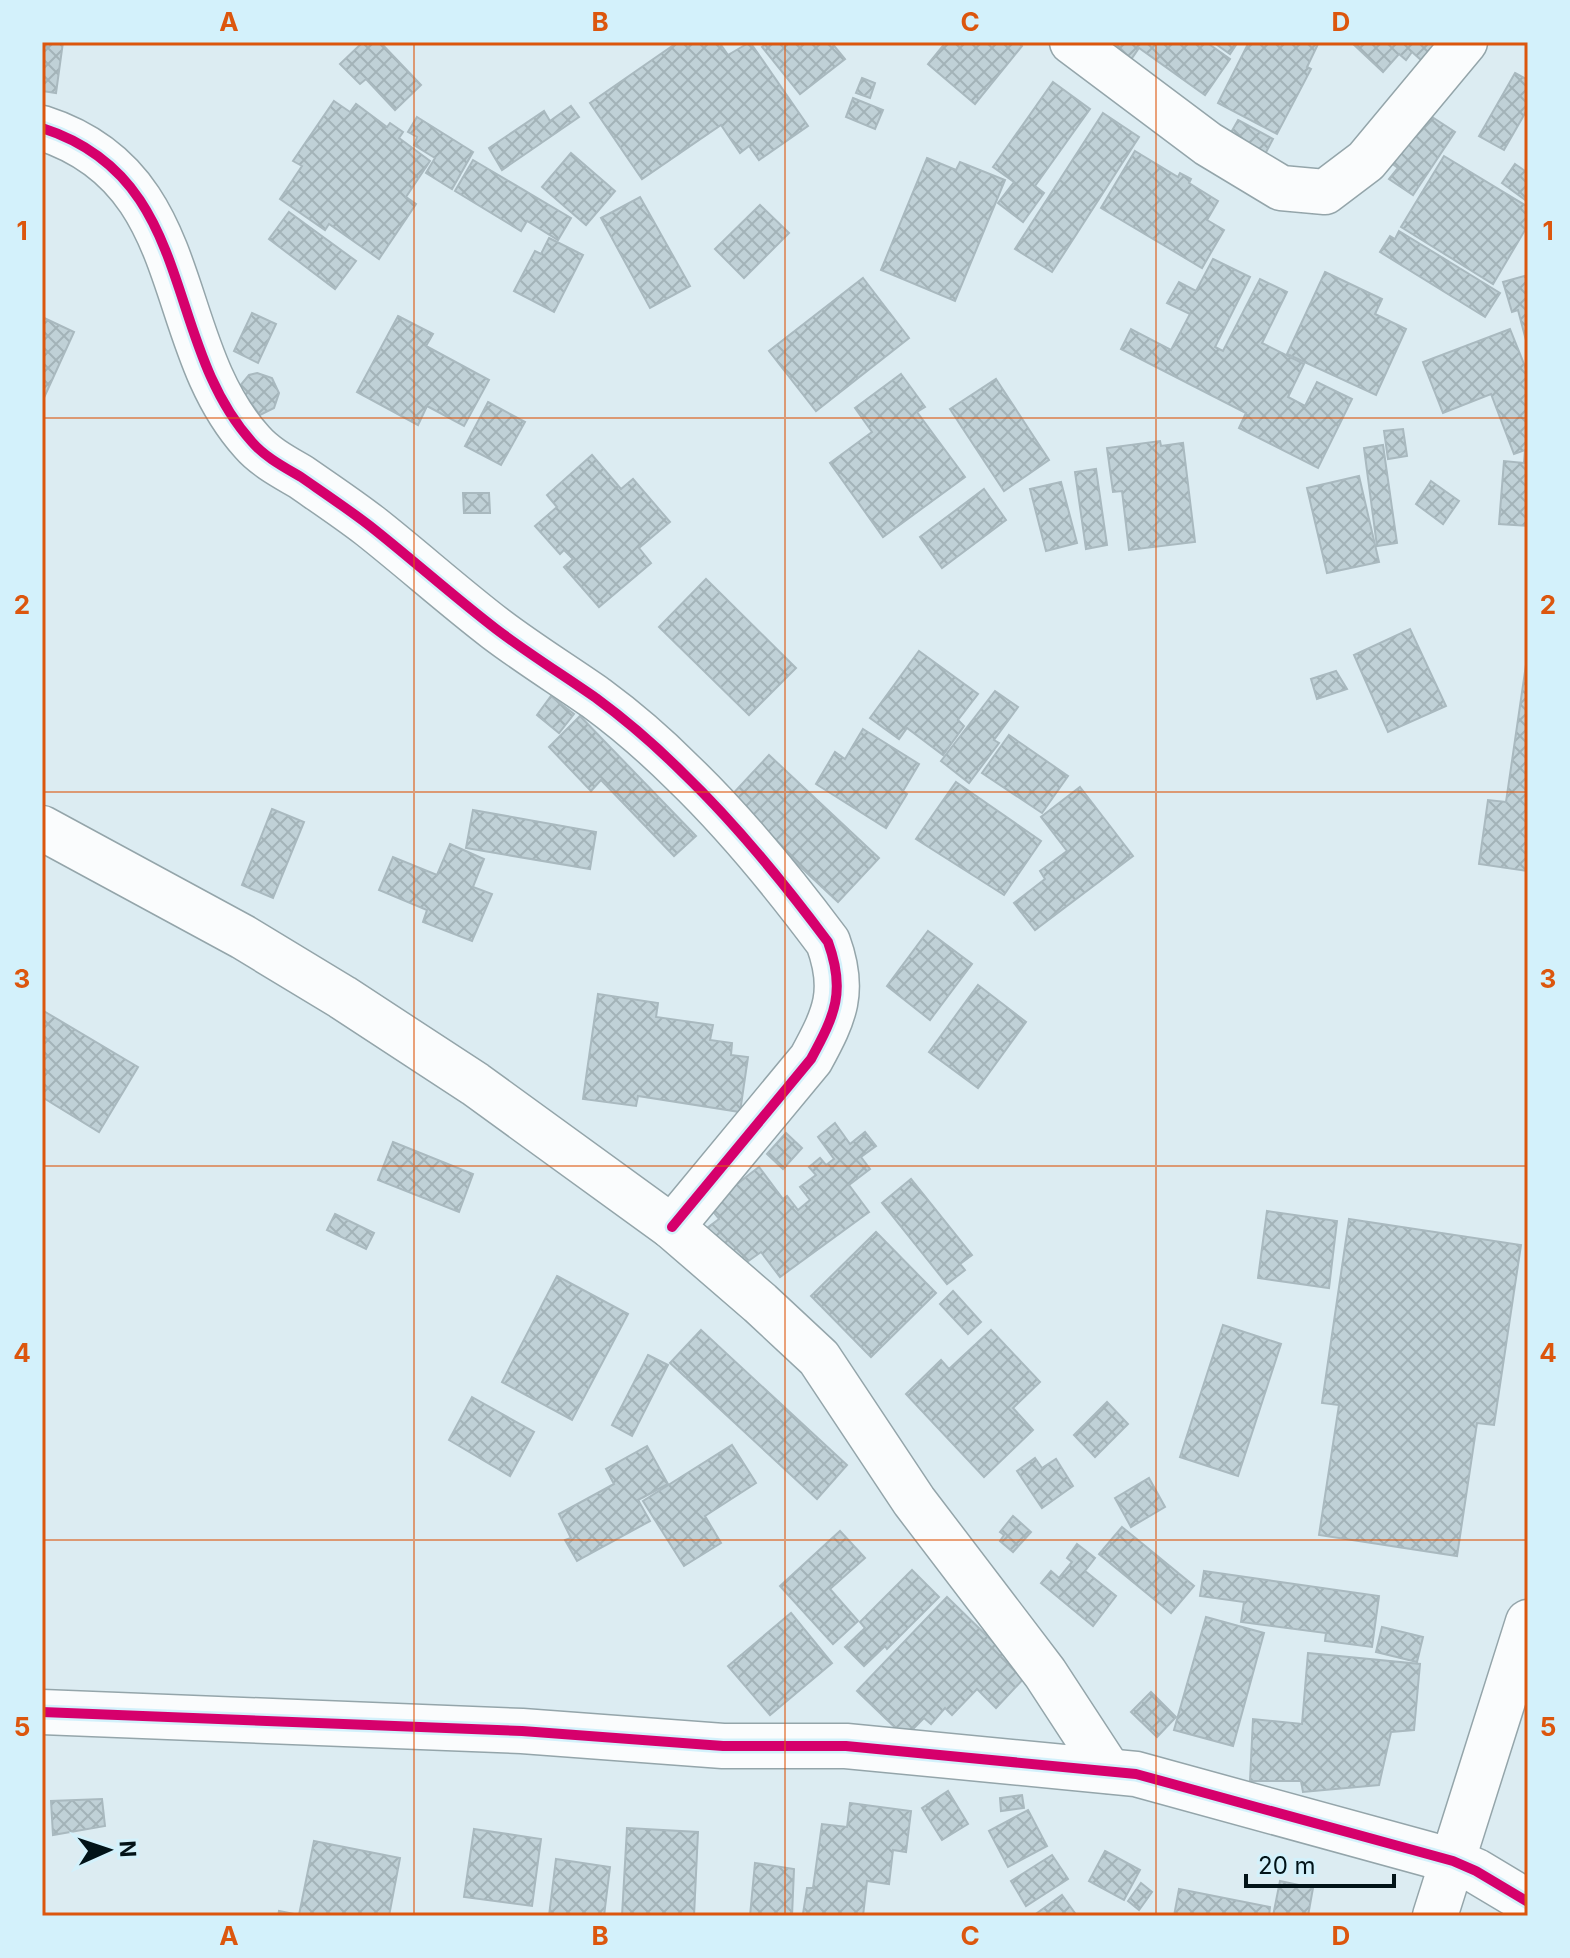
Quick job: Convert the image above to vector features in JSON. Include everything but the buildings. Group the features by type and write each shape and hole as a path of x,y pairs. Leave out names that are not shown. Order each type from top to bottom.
{"street":[{"path":"1072,42 1208,144 1281,188 1325,192 1366,161 1465,42"},
{"path":"42,128 99,155 132,186 149,213 161,241 210,373 226,406 253,444 369,525 497,629 597,699 643,737 715,805 828,942 838,970 838,981 828,1029 811,1059 672,1227"},
{"path":"42,828 243,937 475,1084 672,1227 760,1303 819,1358 914,1501 1045,1673 1109,1771"},
{"path":"1435,1916 1528,1622"},
{"path":"42,1712 522,1731 723,1746 846,1746 1136,1774 1453,1861 1528,1902"}],"cycle path":[{"path":"42,128 92,152 128,184 153,223 223,402 252,442 362,520 496,629 596,698 641,734 703,792 741,833 828,942 837,989 832,1016 811,1059 672,1227"},
{"path":"42,1712 522,1731 723,1746 846,1746 1136,1774 1453,1861 1528,1902"}]}
